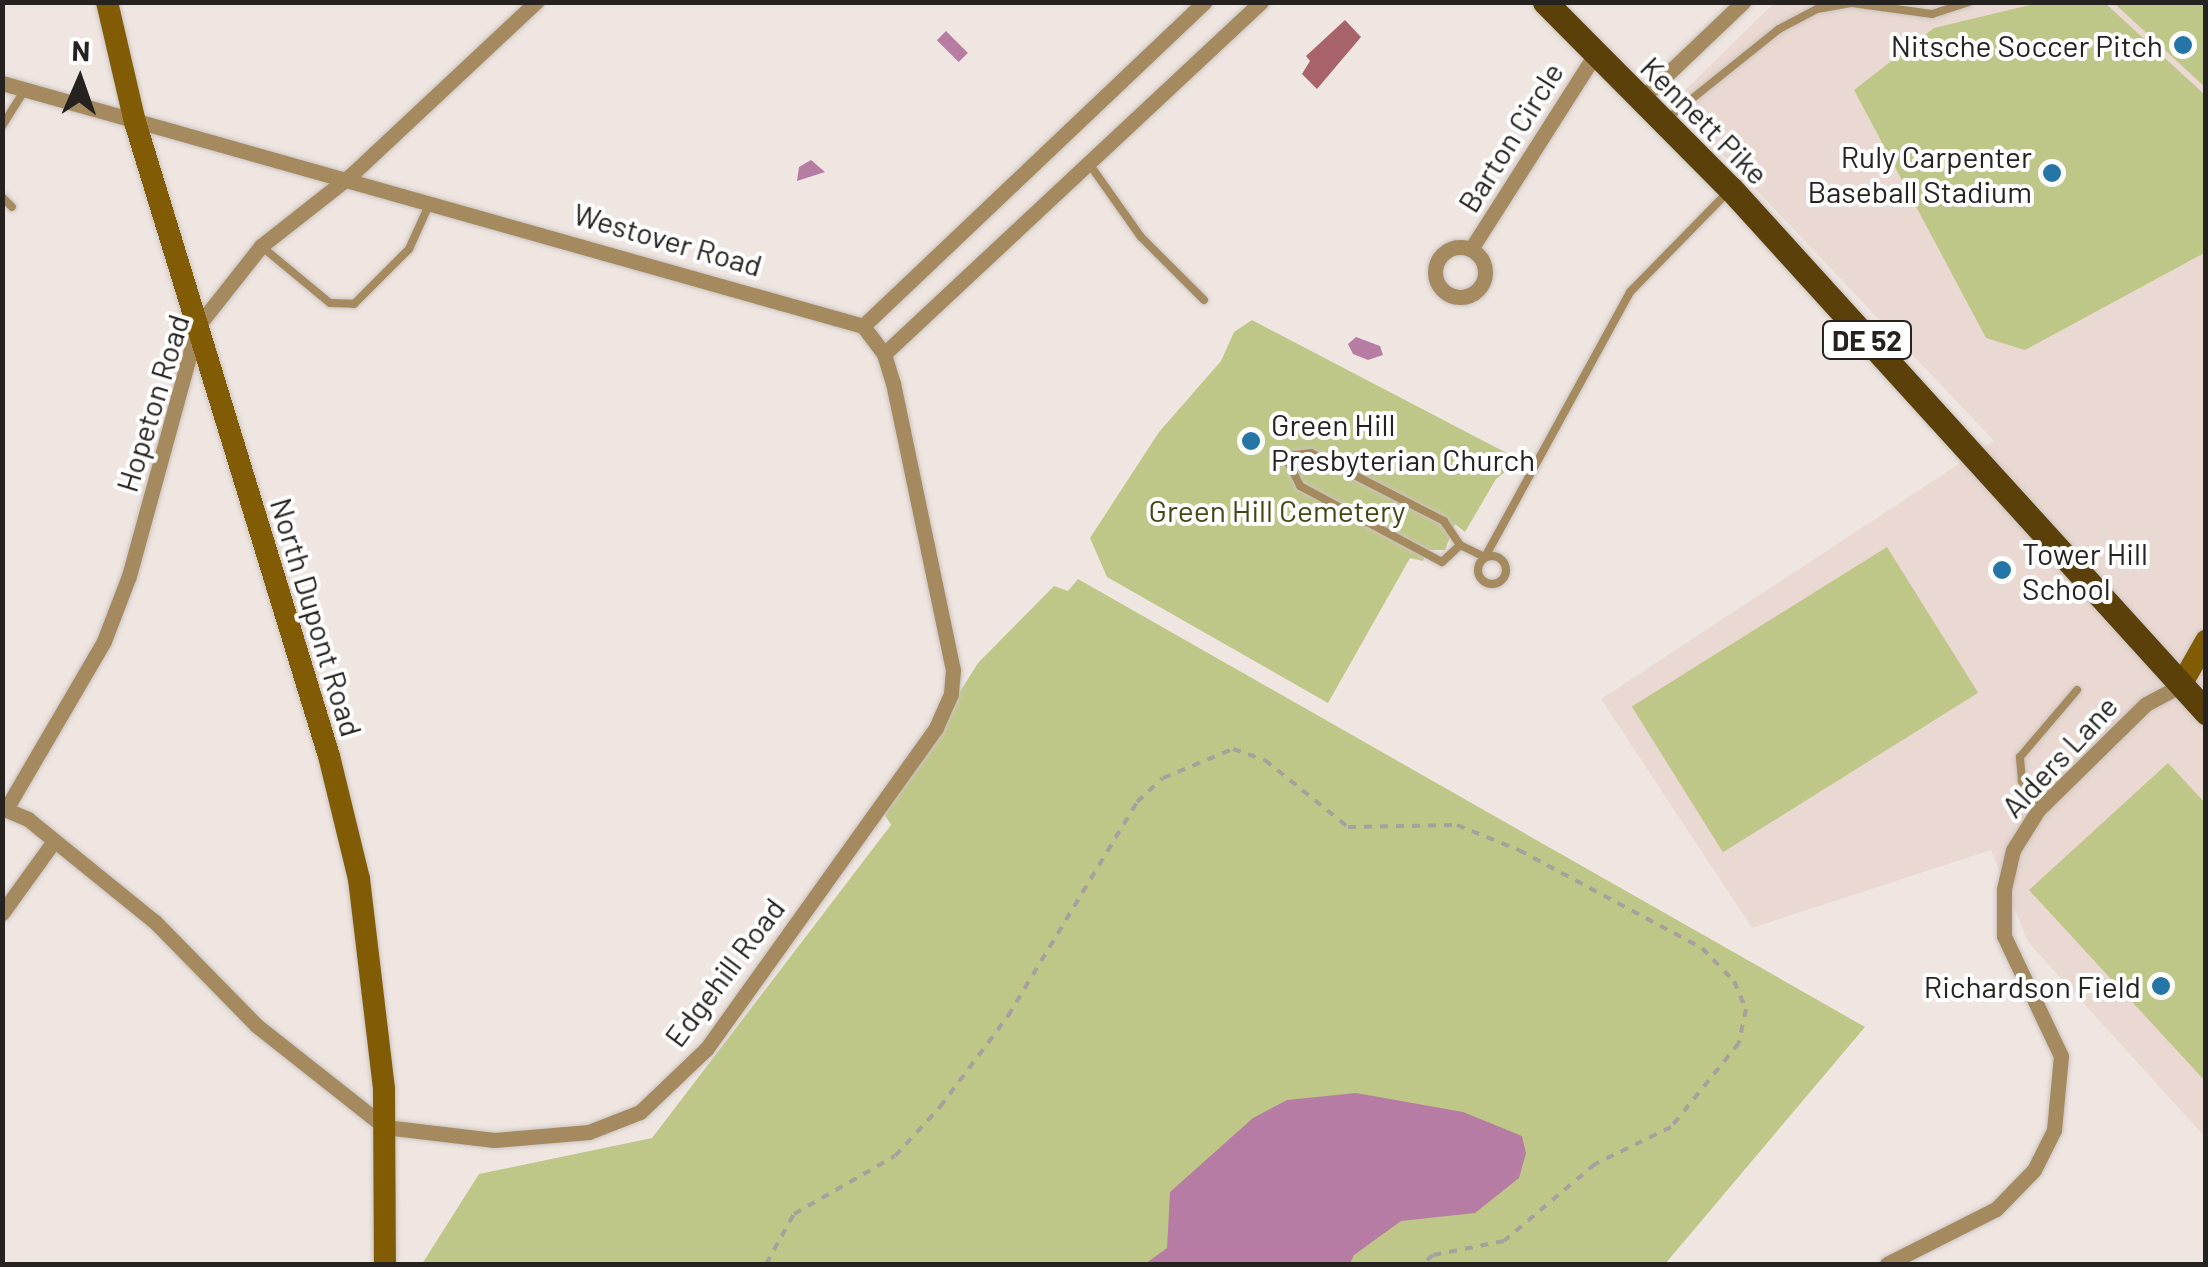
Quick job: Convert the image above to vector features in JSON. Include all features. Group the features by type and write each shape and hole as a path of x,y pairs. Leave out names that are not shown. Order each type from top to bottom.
{"main road":[{"name":"North Dupont Road","path":"107,2 136,122 340,799 374,974 385,1127 385,1264"},
{"name":"Kennett Pike","path":"1545,2 1730,189 2181,684"},
{"path":"2181,684 2206,640"},
{"name":"DE 52","path":"2181,684 2206,712"}],"street":[{"name":"Hopeton Road","path":"4,809 104,641 130,576 197,327 261,246 350,176 536,2"},
{"path":"863,326 1205,2"},
{"path":"884,354 1261,2"},
{"path":"1639,101 1743,2"},
{"name":"Barton Circle","path":"1471,250 1595,54"},
{"name":"Westover Road","path":"2,82 136,122 350,176 863,326"},
{"name":"Edgehill Road","path":"385,1127 494,1140 588,1132 640,1112 706,1049 936,728 951,694 952,670 884,354 863,326"},
{"name":"Alders Lane","path":"1887,1264 1996,1209 2034,1170 2054,1130 2062,1056 2004,936 2002,914 2012,850 2042,806 2146,704 2181,684"},
{"path":"4,809 54,841 155,922 256,1025 385,1127"},
{"path":"2,912 54,841"}],"lane":[{"path":"1662,123 1779,28 1817,10 1852,4 1932,14 1968,2"},
{"path":"2,126 25,89"},
{"path":"1090,165 1141,236 1204,300"},
{"path":"1460,544 1442,562 1300,486 1290,464 1295,455 1311,453 1444,521 1460,544 1484,558 1630,292 1730,189"},
{"path":"2,197 12,206"},
{"path":"261,246 330,303 354,304 409,249 431,200"},
{"path":"2042,806 2022,781 2020,756 2078,690"}],"path":[{"path":"766,1264 794,1214 895,1156 940,1107 1008,1016 1137,802 1163,778 1233,748 1265,760 1348,827 1456,825 1519,850 1702,948 1742,998 1748,1022 1739,1042 1670,1127 1594,1164 1504,1242 1433,1255 1422,1264"}],"shaded area":[{"name":"Tower Hill School","path":"1774,3 2205,3 2205,1137 2028,942 1991,850 1752,928 1601,699 1994,441 1673,102"},
{"path":"946,31 968,53 959,62 937,40"},
{"path":"811,160 825,172 797,181 799,167"},
{"path":"1356,337 1380,346 1383,355 1368,360 1353,354 1348,344"},
{"path":"1356,1093 1463,1112 1522,1136 1526,1153 1519,1178 1475,1213 1401,1221 1354,1255 1350,1264 1145,1264 1167,1248 1170,1192 1253,1118 1287,1100"}],"green space":[{"name":"Ruly Carpenter Baseball Stadium","path":"2038,3 2105,3 2205,95 2206,252 2025,350 1986,338 1854,90 1934,28"},
{"name":"Nitsche Soccer Pitch","path":"2114,3 2205,3 2205,87"},
{"name":"Green Hill Cemetery","path":"1252,320 1520,460 1496,479 1465,532 1455,524 1445,550 1428,550 1423,561 1410,558 1328,703 1107,577 1090,538 1159,432 1221,361 1234,332"},
{"path":"1887,547 1978,693 1723,852 1632,707"},
{"path":"1078,579 1865,1027 1665,1264 422,1264 479,1174 652,1138 891,825 885,815 892,800 978,663 1054,586 1068,591"},
{"name":"Richardson Field","path":"2168,763 2205,803 2205,1081 2029,890"}],"building":[{"path":"1345,20 1361,37 1317,89 1302,74 1310,61 1306,56"}],"place":[{"name":"Nitsche Soccer Pitch","path":"2183,45"},
{"name":"Ruly Carpenter Baseball Stadium","path":"2052,173"},
{"name":"Green Hill Presbyterian Church","path":"1251,441"},
{"name":"Tower Hill School","path":"2002,570"},
{"name":"Richardson Field","path":"2161,986"}]}
